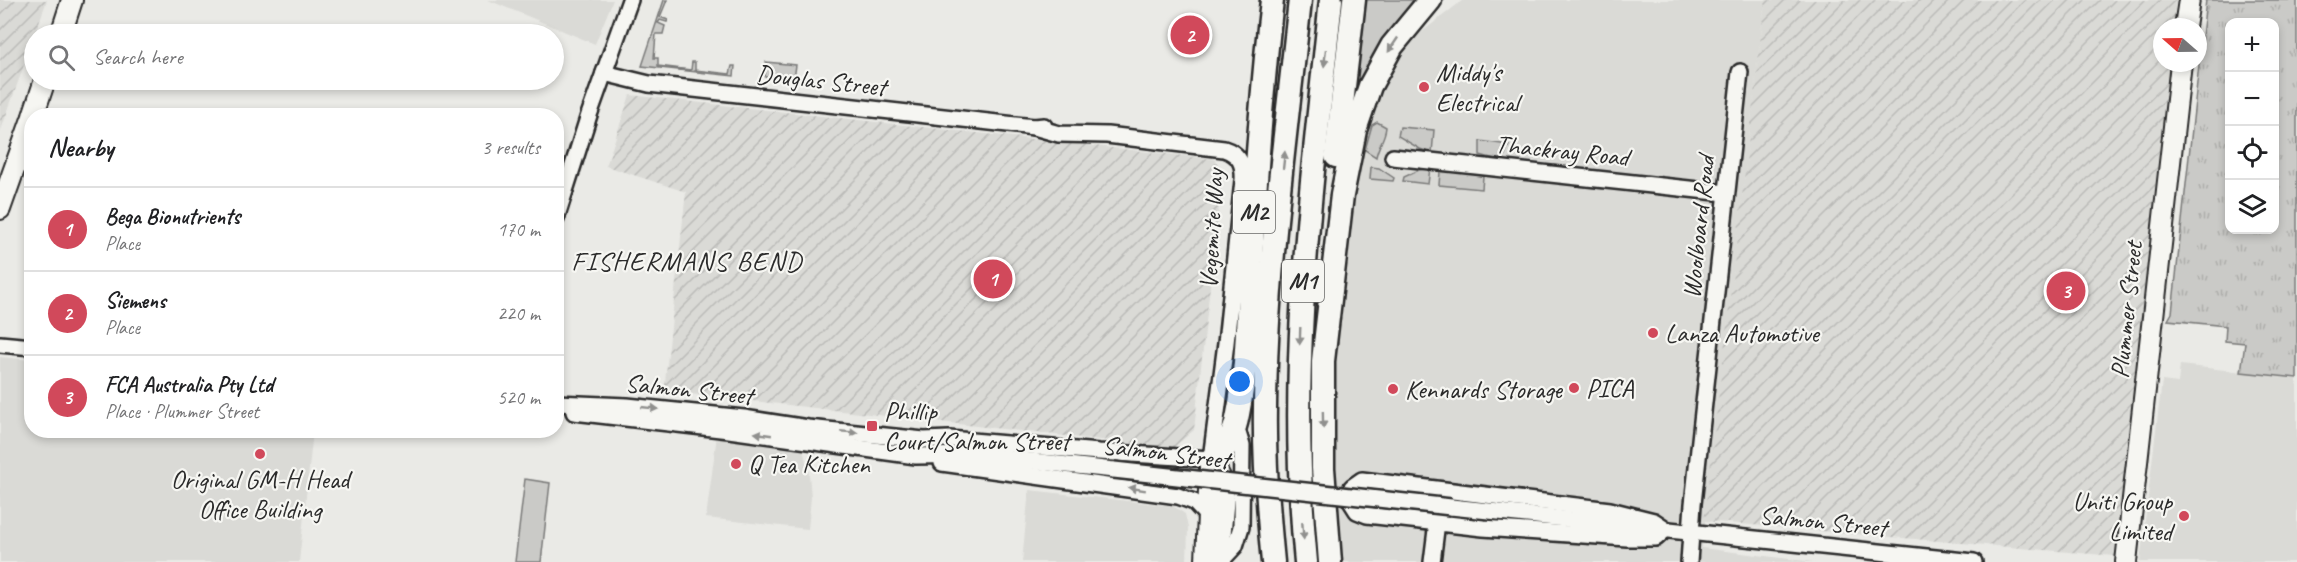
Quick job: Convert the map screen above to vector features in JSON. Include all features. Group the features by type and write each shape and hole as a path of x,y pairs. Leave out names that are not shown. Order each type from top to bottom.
{"highway":[{"name":"M2","path":"1265,406 1258,332 1266,123 1274,0"},
{"name":"M2","path":"1211,459 1223,451 1235,424 1244,366 1258,138 1274,0"},
{"name":"M1","path":"1272,562 1265,406 1275,244 1300,0"},
{"name":"M1","path":"1306,562 1298,445 1301,309 1331,0"},
{"name":"M1","path":"1329,552 1323,468 1325,285 1354,0"},
{"path":"1323,361 1337,226 1359,114 1376,72 1392,46 1430,0"},
{"path":"1268,562 1269,520"}],"main road":[{"path":"64,24 72,0"},
{"path":"2187,18 2189,0"},
{"name":"Plummer Street","path":"2126,562 2180,72"},
{"path":"35,108 41,90"},
{"path":"0,209 24,140"},
{"path":"1206,562 1211,459"},
{"path":"1211,459 1220,477 1224,496 1219,562"}],"street":[{"path":"564,195 630,0"},
{"name":"Woolboard Road","path":"1689,562 1740,72"},
{"name":"Douglas Street","path":"604,73 649,84 1034,127 1072,126 1107,135 1224,149 1235,154"},
{"name":"Vegemite Way","path":"1211,459 1244,174 1242,163 1235,154"},
{"name":"Thackray Road","path":"1393,157 1726,193"},
{"name":"Vegemite Way","path":"1219,562 1235,546 1240,536 1242,483 1242,447 1227,400 1226,343"},
{"path":"0,344 24,346"},
{"name":"Salmon Street","path":"564,404 708,421 924,440 949,439 1211,459"},
{"name":"Salmon Street","path":"564,409 612,410"},
{"name":"Salmon Street","path":"708,421 916,456 934,462 1167,494 1192,501 1208,517"},
{"name":"Salmon Street","path":"924,440 976,455"},
{"name":"Salmon Street","path":"916,456 976,455 1974,562"},
{"path":"1167,456 1176,472 1167,494"},
{"name":"Salmon Street","path":"1366,480 1610,510 1654,521 1666,529 1656,538 1563,535 1362,513 1351,504 1350,491 1358,482 1366,480"},
{"path":"1432,562 1437,522"}],"shaded area":[{"path":"0,0 47,0 39,24 24,24 24,65 0,133"},
{"path":"488,0 613,0 595,44 564,31 564,24 546,24"},
{"path":"1463,0 1765,0 1702,548 1814,562 1338,562 1329,409 1344,213 1366,125 1392,69 1418,35"},
{"path":"1765,0 2176,0 2174,18 2153,18 2153,72 2168,72 2115,556 1704,521"},
{"path":"630,95 1214,159 1223,170 1194,430 1173,448 664,391 686,192 606,166"},
{"path":"0,357 24,359 24,438 312,438 299,562 0,562"},
{"path":"2180,365 2297,378 2297,562 2140,562 2162,381 2178,383"},
{"path":"717,435 802,445 809,474 811,497 808,529 706,518"},
{"path":"1029,490 1173,506 1185,514 1188,528 1187,562 1022,562"}],"green space":[{"path":"664,0 667,0 660,17 668,20 667,22 660,20 658,23 665,26 663,34 656,34 654,58 658,58 658,66 691,70 692,62 695,62 695,70 730,74 732,66 735,66 734,76 642,66"},
{"path":"1362,0 1418,0 1356,103 1351,102"},
{"path":"2206,0 2297,0 2297,378 2241,372 2245,343 2225,341 2226,326 2168,320 2172,313 2198,72 2207,72 2207,18 2204,18"},
{"path":"766,62 796,65 794,79 765,77"},
{"path":"1377,122 1386,127 1376,157 1365,150 1372,125"},
{"path":"1400,127 1434,130 1432,153 1398,136"},
{"path":"1480,141 1509,145 1502,161 1480,155"},
{"path":"1371,167 1379,168 1394,178 1393,181 1370,179"},
{"path":"1430,168 1428,184 1403,181 1404,177"},
{"path":"1443,170 1481,174 1483,176 1482,189 1439,185 1440,172"},
{"path":"525,479 550,483 541,562 515,562"}],"place":[{"name":"Siemens","path":"1190,35"},
{"name":"Middy's Electrical","path":"1424,87"},
{"name":"Bega Bionutrients","path":"993,279"},
{"name":"FCA Australia Pty Ltd","path":"2066,291"},
{"name":"Lanza Automotive","path":"1653,333"},
{"name":"PICA","path":"1574,388"},
{"name":"Kennards Storage","path":"1393,389"},
{"name":"Phillip Court/Salmon Street","path":"872,426"},
{"name":"Original GM-H Head Office Building","path":"260,454"},
{"name":"Q Tea Kitchen","path":"736,464"},
{"name":"Uniti Group Limited","path":"2184,516"}],"district":[{"name":"FISHERMANS BEND","path":"687,261"}]}
